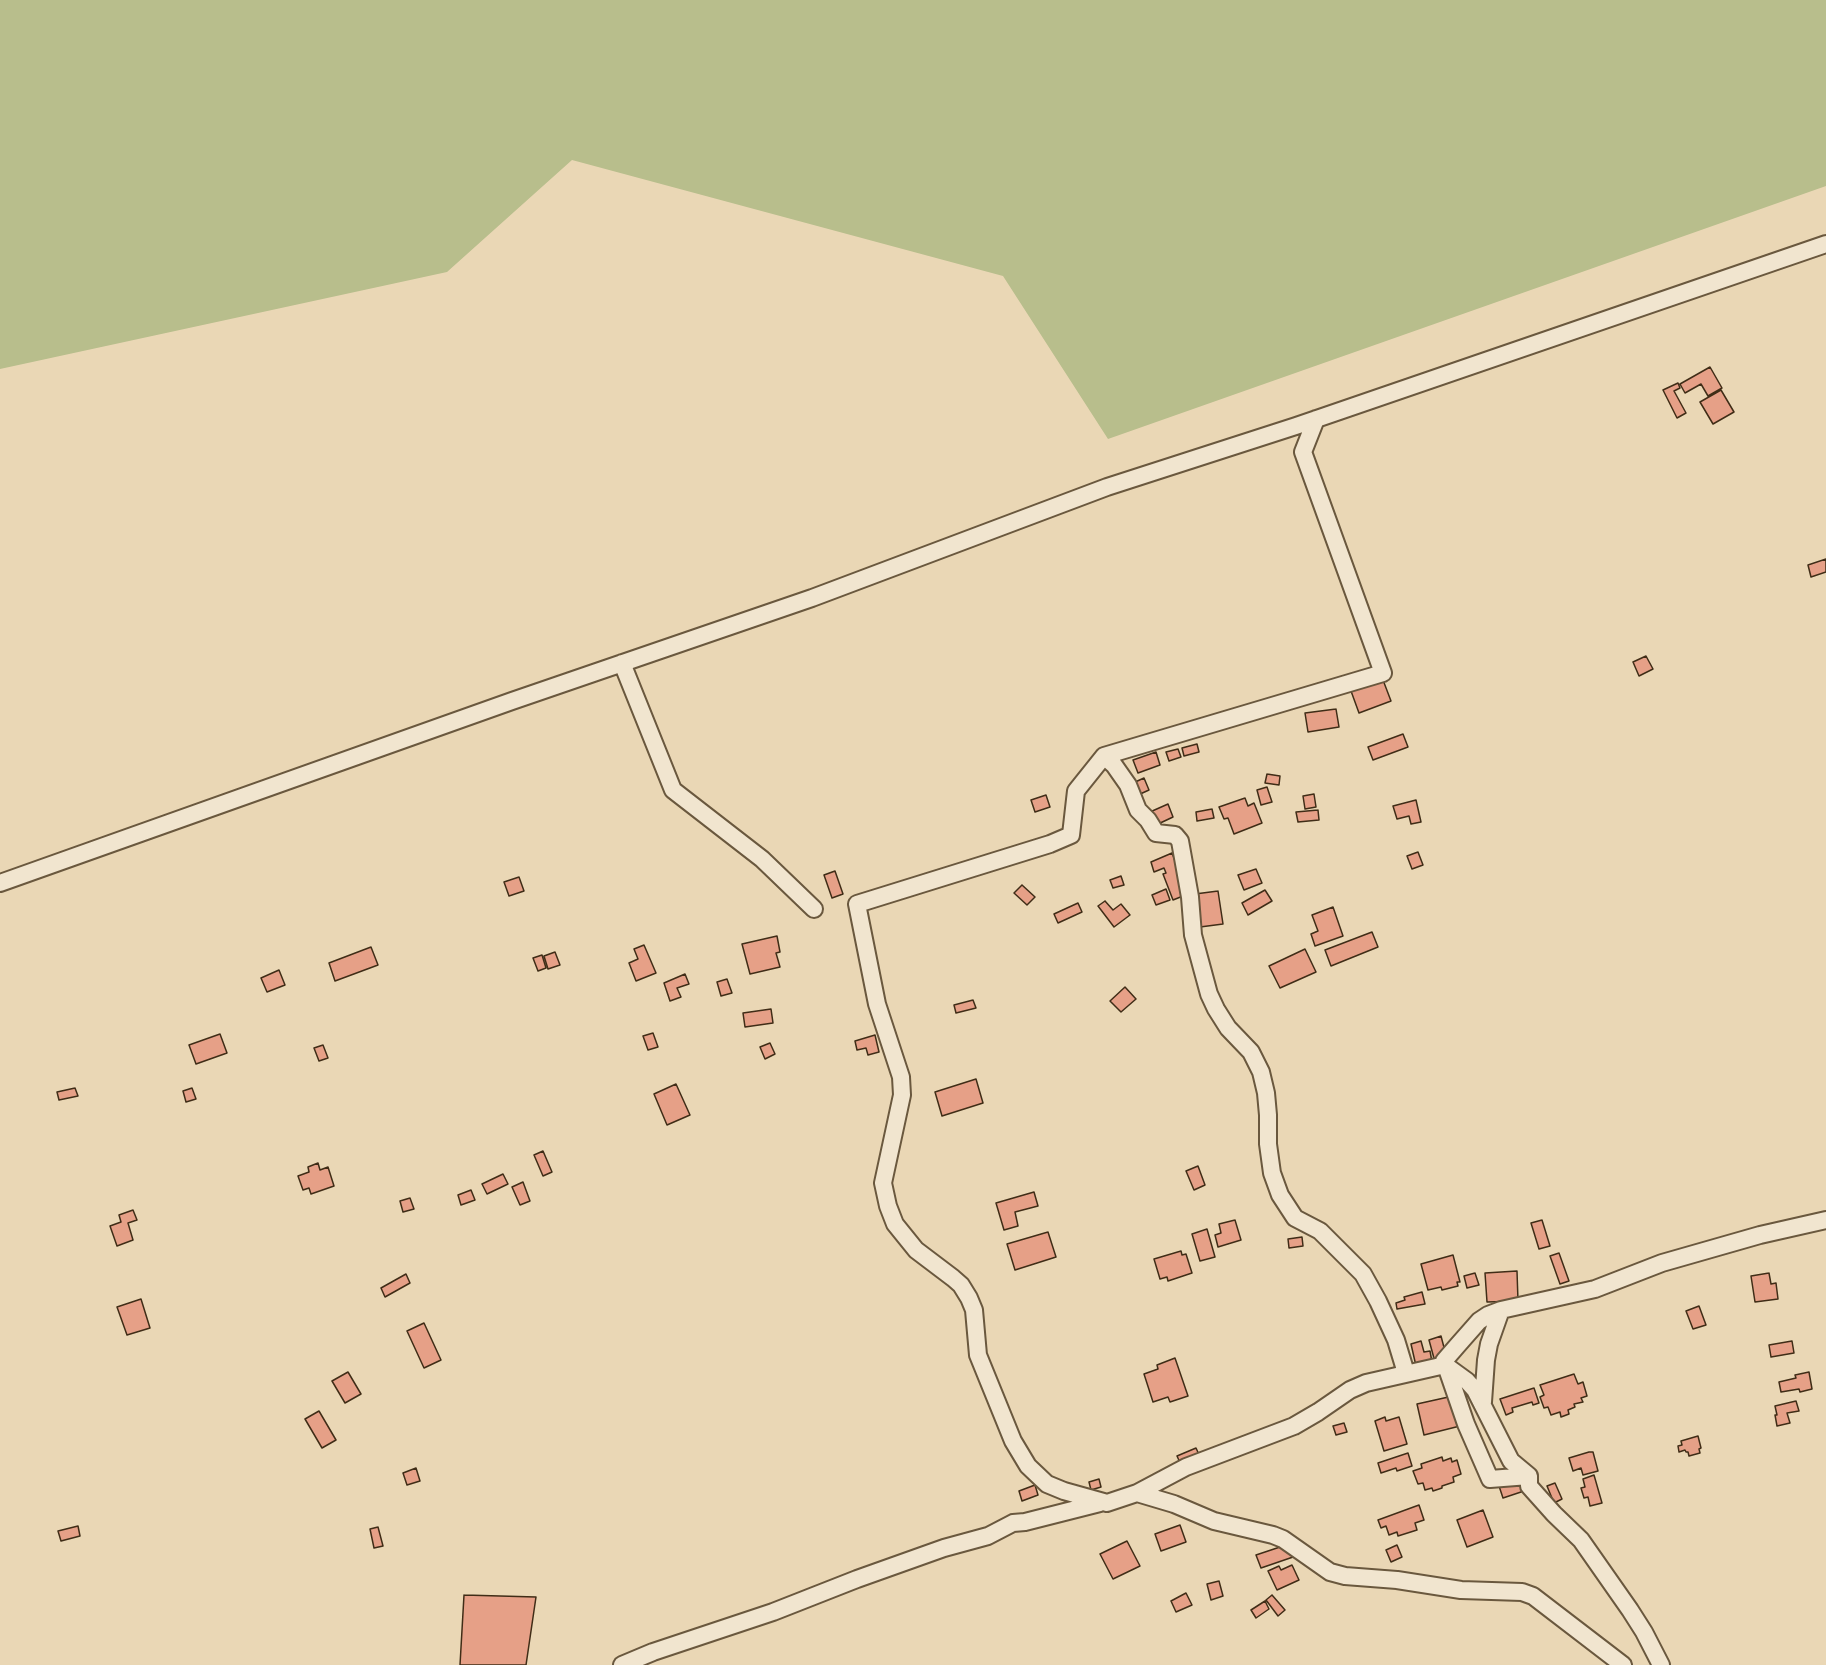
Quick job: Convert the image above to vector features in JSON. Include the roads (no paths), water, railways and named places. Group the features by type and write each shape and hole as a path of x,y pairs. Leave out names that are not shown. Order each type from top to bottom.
{"street":[{"path":"0,883 812,598 1107,487 1316,419 1826,244"},
{"path":"1316,419 1303,452 1383,673 1104,756 1076,791 1071,835 1050,844 857,904 875,996 901,1077 902,1095 883,1182 888,1206 896,1224 916,1250 961,1285 969,1298 974,1310 978,1355 1013,1441 1028,1466 1047,1484 1107,1503 1137,1493 1186,1467 1294,1426 1350,1390 1372,1381 1445,1365 1467,1381 1483,1402 1510,1461 1529,1476"},
{"path":"622,663 673,789 762,859 814,909"},
{"path":"1104,756 1114,765 1128,785 1138,810 1156,833 1175,835 1180,841 1190,897 1193,935 1209,994 1216,1010 1228,1028 1251,1053 1261,1072 1266,1092 1268,1144 1272,1173 1280,1195 1295,1218 1320,1232 1363,1274 1396,1340 1406,1373"},
{"path":"1529,1476 1490,1479 1466,1424 1445,1365 1444,1361 1479,1321 1501,1310 1595,1290 1662,1263 1760,1235 1826,1220"},
{"path":"1483,1402 1485,1360 1501,1310"},
{"path":"1529,1476 1529,1486 1581,1540 1630,1610 1660,1665"},
{"path":"1137,1493 1174,1504 1220,1523 1273,1535 1330,1572 1461,1590 1522,1592 1533,1596 1623,1665"},
{"path":"621,1665 773,1612 944,1548 988,1536 1013,1523 1102,1502"}]}
